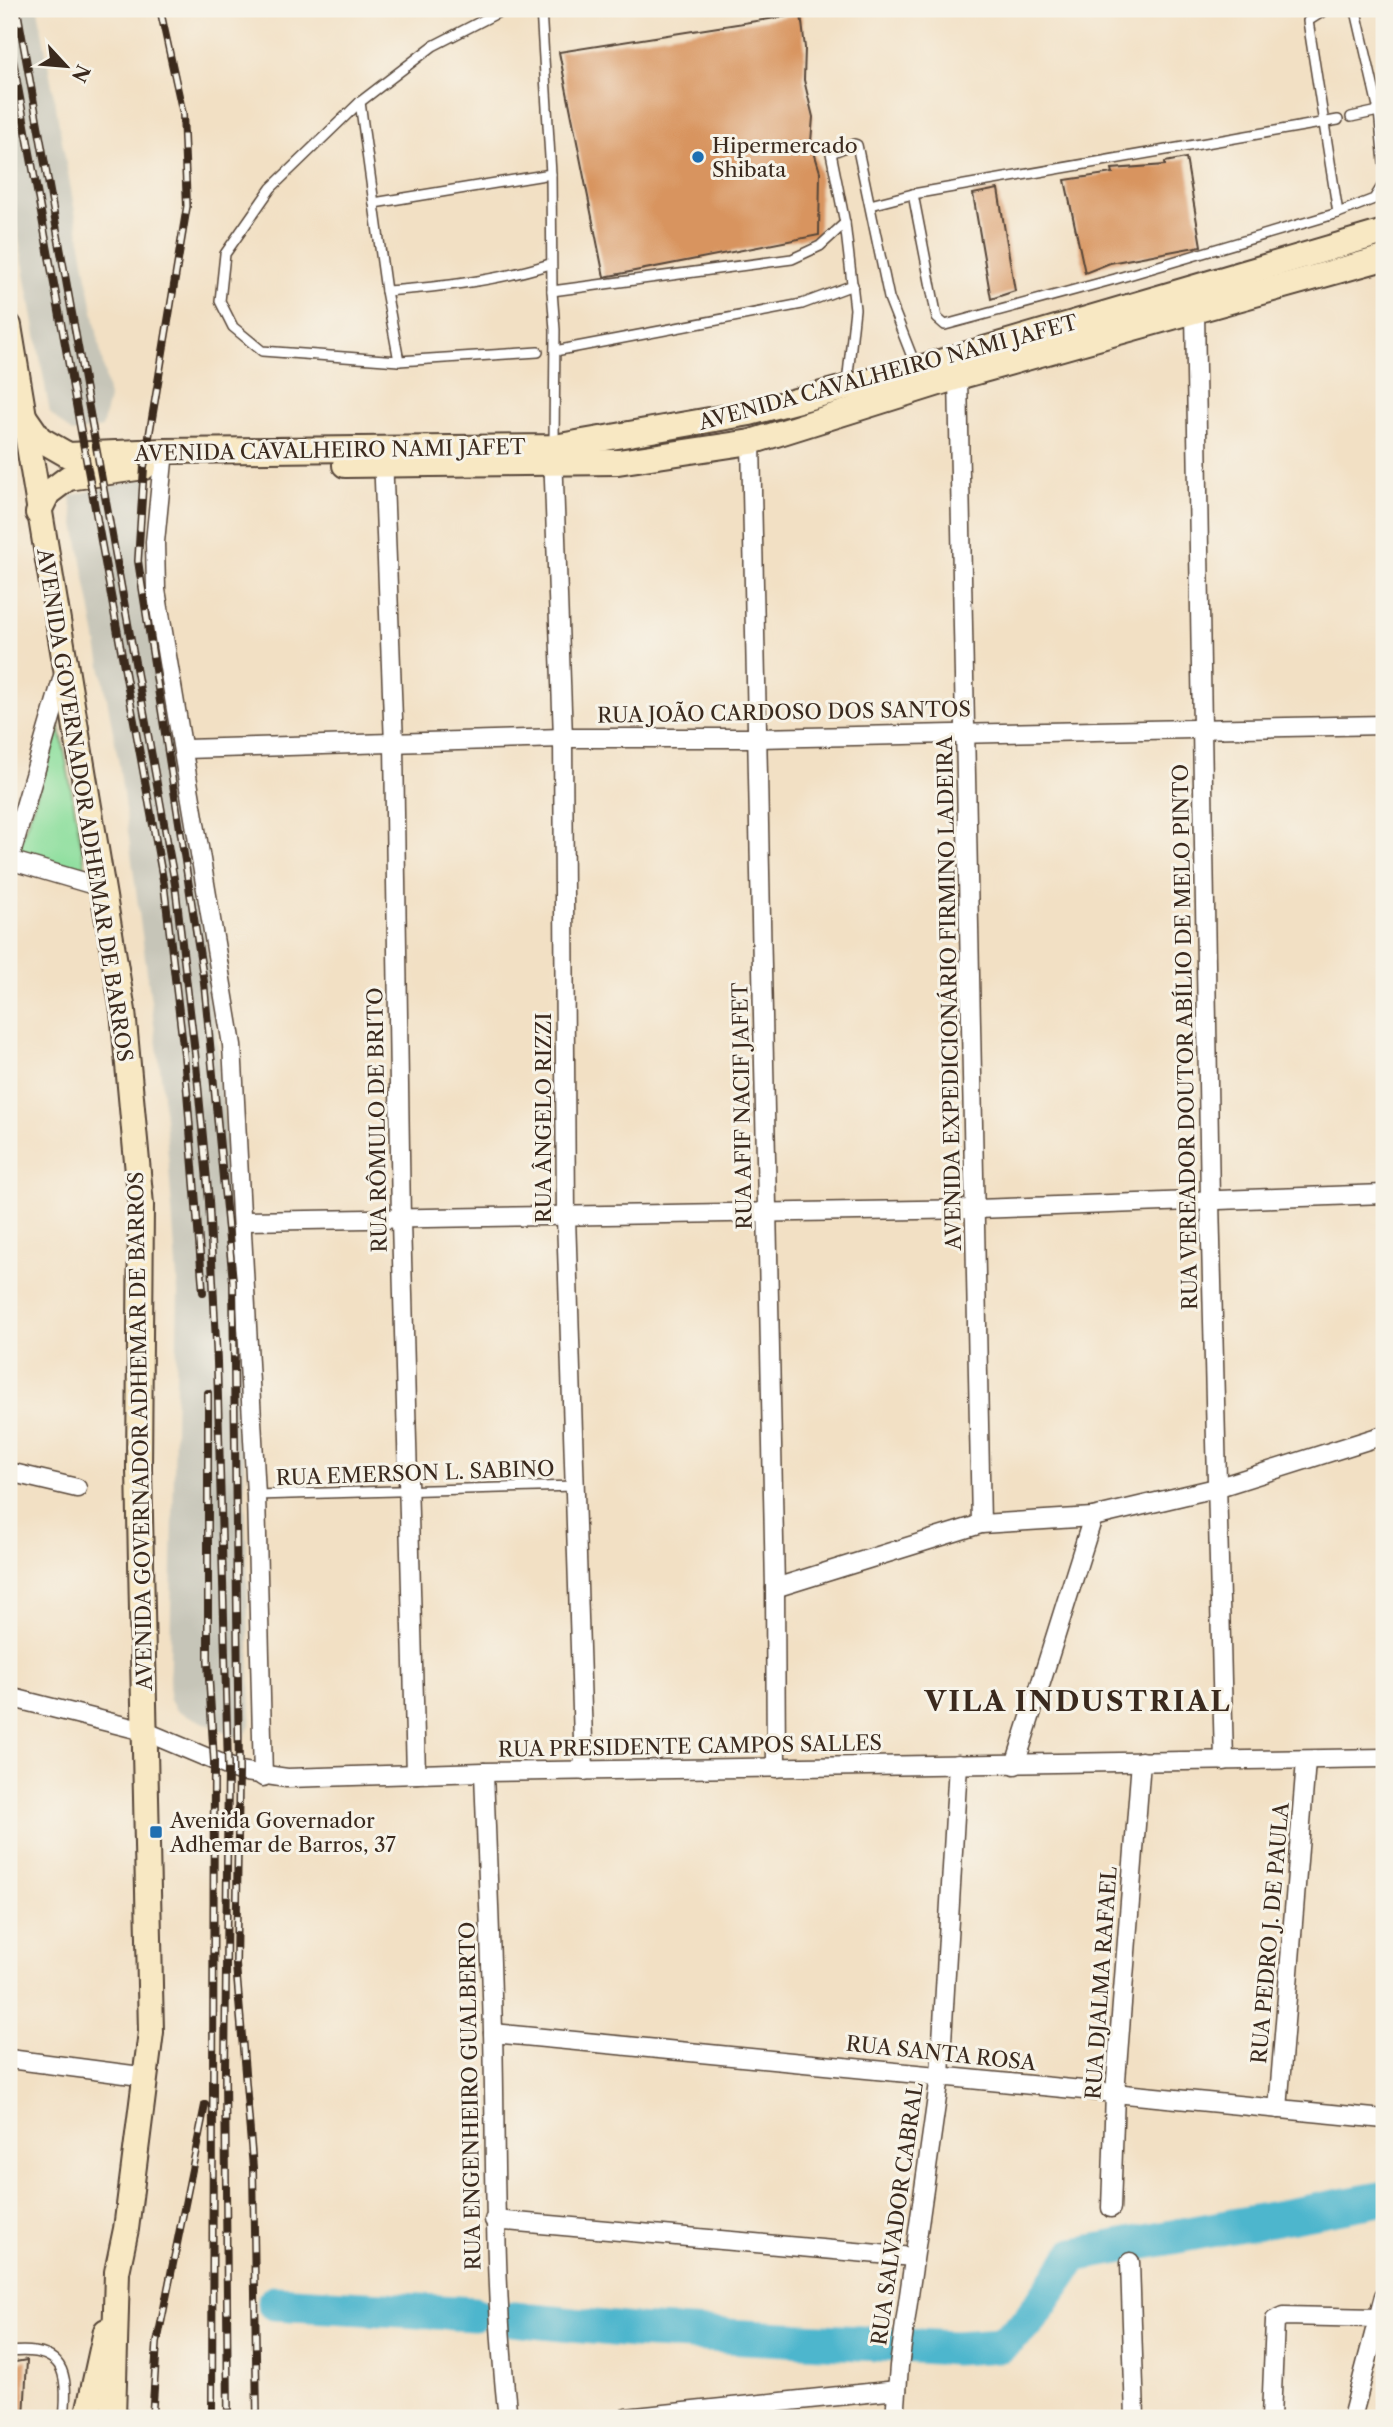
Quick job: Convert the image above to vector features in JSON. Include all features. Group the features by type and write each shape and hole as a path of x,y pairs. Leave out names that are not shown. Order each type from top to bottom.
{"main road":[{"name":"AVENIDA CAVALHEIRO NAMI JAFET","path":"21,413 40,439 68,455 163,458 553,455 618,463 751,442 954,367 1384,232"},
{"name":"AVENIDA CAVALHEIRO NAMI JAFET","path":"553,455 750,413 916,369 954,367 1195,312 1384,258"},
{"name":"AVENIDA GOVERNADOR ADHEMAR DE BARROS","path":"9,326 37,513 56,605 64,673 123,1011 141,1205 139,1469 146,1922 151,2002 148,2077 116,2290 113,2418"},
{"name":"AVENIDA CAVALHEIRO NAMI JAFET","path":"37,513 48,493 68,478 163,458"},
{"path":"87,2418 116,2290"}],"street":[{"name":"RUA VEREADOR DOUTOR ABÍLIO DE MELO PINTO","path":"1195,312 1210,1201 1224,1761"},
{"name":"AVENIDA EXPEDICIONÁRIO FIRMINO LADEIRA","path":"954,367 966,732 981,1524"},
{"name":"RUA AFIF NACIF JAFET","path":"751,442 775,1588 776,1768"},
{"name":"RUA ÂNGELO RIZZI","path":"553,455 563,738 566,1217 584,1771"},
{"name":"RUA RÔMULO DE BRITO","path":"383,457 394,745 401,1221 416,1774"},
{"path":"163,458 155,542 156,590 163,644 185,749 232,1045 256,1495 263,1777"},
{"path":"64,673 9,860 101,887"},
{"name":"RUA JOÃO CARDOSO DOS SANTOS","path":"185,749 563,738 757,738 1384,725"},
{"path":"243,1221 401,1221 977,1209 1384,1194"},
{"path":"775,1588 981,1524 1093,1517 1216,1488 1384,1435"},
{"path":"9,1472 77,1488"},
{"path":"1014,1765 1093,1517"},
{"name":"RUA PRESIDENTE CAMPOS SALLES","path":"9,1697 144,1731 214,1761 263,1777 1384,1758"},
{"name":"RUA DJALMA RAFAEL","path":"1111,2208 1115,2093 1141,1761"},
{"name":"RUA PEDRO J. DE PAULA","path":"1279,2109 1306,1761"},
{"name":"RUA SALVADOR CABRAL","path":"895,2418 913,2257 940,2076 958,1764"},
{"name":"RUA ENGENHEIRO GUALBERTO","path":"484,1772 493,2033 494,2220 498,2331 508,2418"},
{"name":"RUA SANTA ROSA","path":"493,2033 1384,2119"},
{"path":"9,2059 148,2077"},
{"path":"494,2220 913,2257"},
{"path":"1130,2262 1136,2418"},
{"path":"1352,2418 1384,2296"},
{"path":"1271,2418 1273,2325 1278,2317 1378,2318"},
{"path":"626,2418 897,2390"}],"lane":[{"path":"505,9 433,46 360,102 271,188 225,254 220,301 233,327 262,351 399,361 538,352"},
{"path":"541,9 551,174 550,264 555,351 553,455"},
{"path":"1327,9 1308,21 1338,213"},
{"path":"1341,9 1356,11 1381,111 1384,163"},
{"path":"360,102 386,291 399,361"},
{"path":"1351,117 1381,111"},
{"path":"870,205 912,194 1338,120"},
{"path":"847,388 854,333 852,285 845,223 832,152 857,145 889,298 916,369"},
{"path":"374,204 551,174"},
{"path":"912,194 937,318 945,325 1115,279 1338,213 1374,199 1384,183"},
{"path":"552,291 792,259 820,246 845,223"},
{"path":"386,291 432,288 527,272 550,264"},
{"path":"555,351 802,304 852,285"},
{"name":"RUA EMERSON L. SABINO","path":"256,1495 409,1493 575,1486"},
{"path":"9,2352 41,2353 55,2359 63,2368 67,2382 64,2418"}],"shaded area":[{"path":"9,9 38,9 109,398 102,428 72,433 50,413 9,184"},
{"path":"151,476 145,558 148,588 209,958 239,1268 251,1723 243,1740 176,1710 169,1699 178,1294 169,1167 162,1083 119,764 70,496"}],"green space":[{"path":"60,727 86,871 17,852"}],"building":[{"name":"Hipermercado Shibata","path":"801,14 805,48 804,80 813,117 811,142 820,172 819,235 604,277 559,52"},
{"path":"1186,158 1201,246 1110,263 1085,273 1065,180 1113,173 1112,169 1165,165 1165,162"},
{"path":"998,189 1015,291 991,299 973,194"},
{"path":"27,2360 24,2418 9,2418 9,2363"}],"waterway":[{"path":"513,2319 634,2331 954,2348 1001,2345 1029,2321 1074,2255 1380,2199"},
{"path":"274,2303 474,2314"}],"railway":[{"path":"17,9 175,884 209,1201 217,1362 228,1766 225,2073 228,2418"},
{"path":"160,9 183,114 187,206 144,467 138,561 204,982 233,1281 239,1771 236,1965 253,2168 257,2418"},
{"path":"9,38 164,885 184,1054 203,1292"},
{"path":"208,1393 208,1662 214,1761 212,2418"},
{"path":"152,2418 157,2343 205,2105"}],"place":[{"name":"Hipermercado Shibata","path":"698,157"},
{"name":"Avenida Governador Adhemar de Barros, 37","path":"156,1832"}],"district":[{"name":"VILA INDUSTRIAL","path":"1078,1701"}]}
